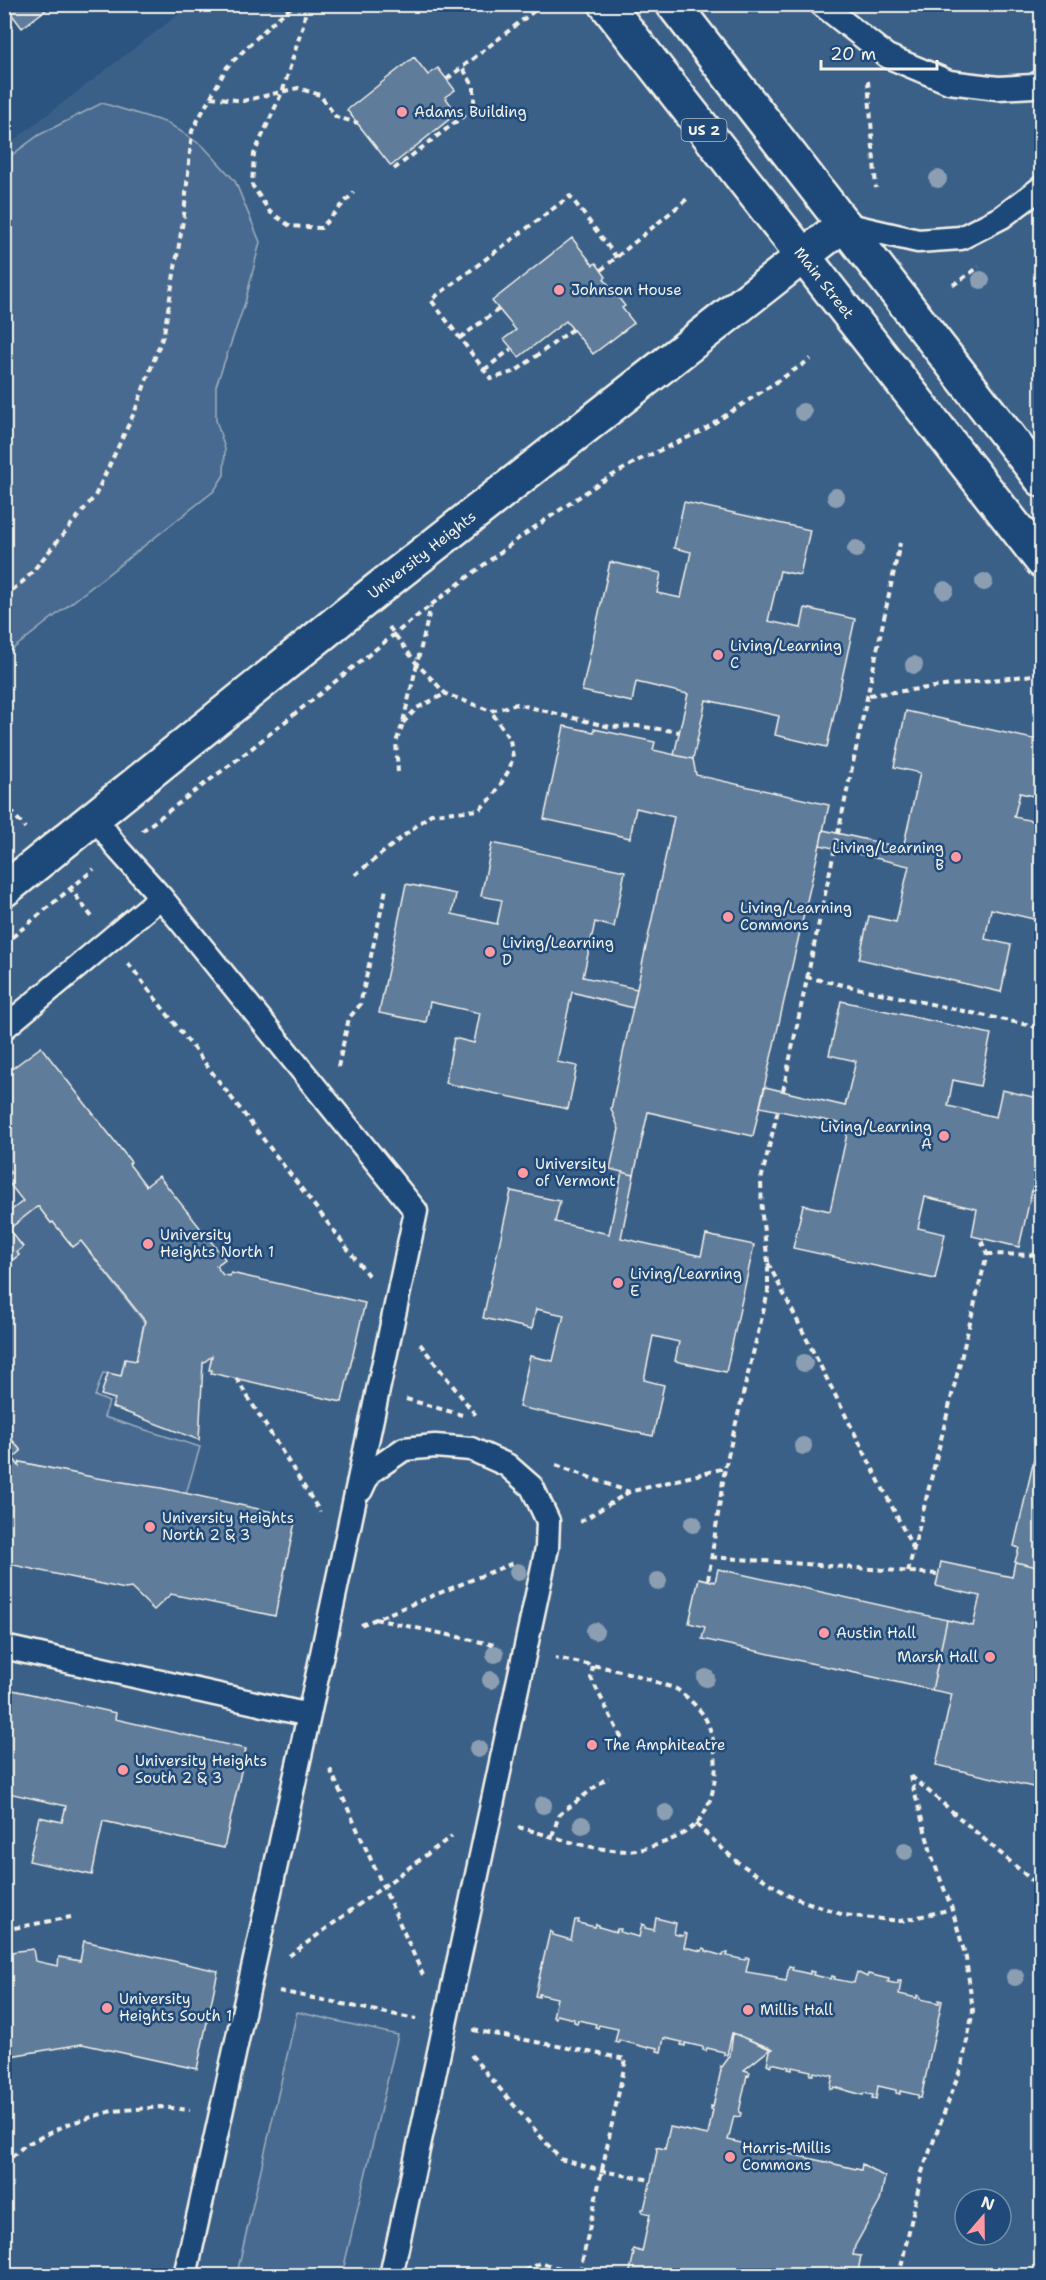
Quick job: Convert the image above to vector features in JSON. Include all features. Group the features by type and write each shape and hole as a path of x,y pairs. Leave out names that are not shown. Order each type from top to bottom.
{"main road":[{"name":"Main Street","path":"606,4 1041,561"},
{"path":"673,4 1041,480"},
{"name":"University Heights","path":"4,890 362,602 844,224"}],"lane":[{"path":"821,4 827,11 862,34 887,56 949,82 998,88 1033,86 1041,81"},
{"path":"844,224 918,241 961,238 1002,217 1041,187"},
{"path":"96,818 118,849 161,897 416,1211 309,1715 185,2276"},
{"path":"4,1028 161,897"},
{"path":"353,1508 369,1473 404,1449 435,1446 471,1449 507,1465 532,1487 548,1521 548,1548 391,2276"},
{"path":"4,1647 309,1715"}],"path":[{"path":"4,597 27,578 95,496 135,411 164,333 184,215 192,131 227,67 274,21 295,4"},
{"path":"307,4 284,90 254,154 252,184 270,212 290,226 321,228 354,192"},
{"path":"1030,4 1041,19"},
{"path":"447,79 538,8"},
{"path":"862,34 876,188"},
{"path":"394,169 474,108 474,87 462,67"},
{"path":"211,97 243,101 298,88 320,95 336,117 358,123"},
{"path":"573,329 516,372 490,379 431,300 570,196 617,258"},
{"path":"601,270 687,199"},
{"path":"460,338 499,309"},
{"path":"484,370 512,349"},
{"path":"4,944 118,849 247,752 394,634 519,538 639,460 702,431 811,359"},
{"path":"783,1091 900,543"},
{"path":"398,772 396,742 431,605"},
{"path":"388,626 417,664 446,694 491,711 517,704 610,727 637,726 680,732"},
{"path":"869,695 1041,674"},
{"path":"402,724 417,708 446,694"},
{"path":"355,875 431,814 478,810 493,797 509,770 513,757 510,740 491,711"},
{"path":"4,802 482,1423 452,1410 377,1393"},
{"path":"312,1083 339,1067 349,1018 360,1005 386,890"},
{"path":"806,977 1041,1028"},
{"path":"708,1580 725,1468 768,1292 768,1262 762,1216 761,1180 778,1110"},
{"path":"908,1572 987,1254 980,1238"},
{"path":"987,1254 1041,1255"},
{"path":"768,1262 914,1549"},
{"path":"236,1378 344,1551"},
{"path":"551,1463 628,1492"},
{"path":"324,1639 548,1548 570,1528 628,1492 725,1468"},
{"path":"711,1557 938,1574"},
{"path":"593,1666 591,1678 622,1739"},
{"path":"899,2276 922,2172 962,2065 974,2011 966,1958 952,1909 933,1860 910,1776 1041,1889"},
{"path":"552,1836 559,1815 608,1777"},
{"path":"696,1824 736,1861 789,1896 844,1915 901,1921 952,1909"},
{"path":"4,1930 71,1917"},
{"path":"579,2274 626,2059"},
{"path":"4,2164 25,2145 68,2124 112,2111 162,2107 220,2114"},
{"path":"516,2276 540,2264 592,2276"}],"shaded area":[{"name":"University of Vermont","path":"191,5 1041,5 1041,2275 5,2276 5,147"},
{"path":"102,103 168,123 204,147 235,181 260,242 245,303 216,386 216,420 225,449 224,475 214,491 5,655 5,160 39,135"},
{"path":"38,1206 73,1247 81,1241 144,1322 136,1361 125,1359 121,1376 103,1373 95,1396 109,1402 104,1417 200,1447 186,1494 161,1493 20,1462 19,1466 13,1458 21,1451 5,1430 5,1266 19,1255 17,1252 23,1247 9,1229"},
{"path":"297,2012 398,2035 342,2275 265,2275 238,2269"}],"building":[{"path":"4,4 51,4 52,5 22,28"},
{"name":"Adams Building","path":"414,57 428,75 438,68 455,90 445,97 457,113 391,166 347,110"},
{"name":"Johnson House","path":"572,238 593,265 596,263 606,277 604,279 625,306 622,308 634,323 593,354 566,321 519,357 504,339 516,330 492,301"},
{"name":"Living/Learning C","path":"684,502 810,530 800,575 780,571 768,621 801,628 805,608 855,619 827,747 775,735 779,716 706,700 693,759 674,755 688,694 636,682 632,702 582,691 610,562 661,573 657,593 681,598 691,552 674,548"},
{"name":"Living/Learning B","path":"906,711 1042,741 1042,798 1020,793 1014,817 1042,823 1042,921 991,909 985,939 1011,945 1001,992 859,959 869,916 896,922 909,866 820,845 823,830 903,848 920,773 894,767"},
{"name":"Living/Learning Commons","path":"564,726 594,732 594,729 655,742 653,750 693,759 696,775 829,805 753,1136 648,1112 634,1175 610,1169 619,1129 611,1109 674,817 636,808 630,838 544,819"},
{"name":"Living/Learning D","path":"492,843 625,871 614,927 595,922 583,977 637,989 633,1008 572,992 557,1062 577,1066 568,1109 445,1083 454,1038 474,1043 480,1013 430,1002 426,1022 379,1013 406,884 456,894 452,914 497,924 502,900 481,896"},
{"name":"Living/Learning A","path":"841,1001 991,1034 980,1086 953,1080 948,1106 996,1117 1002,1090 1042,1099 1042,1147 1019,1247 972,1236 977,1209 925,1197 918,1228 945,1234 935,1279 793,1248 803,1205 830,1211 849,1125 760,1107 765,1087 845,1106 856,1061 829,1055"},
{"name":"University Heights North 1","path":"41,1047 131,1162 129,1164 146,1186 159,1176 225,1259 216,1266 223,1275 230,1276 231,1273 365,1303 342,1402 211,1373 212,1370 209,1370 212,1356 203,1363 199,1440 112,1407 115,1399 101,1395 108,1373 121,1376 125,1359 136,1361 145,1321 81,1241 73,1247 38,1206 9,1229 4,1223 4,1216 23,1201 5,1178 11,1173 4,1164 4,1071 6,1073"},
{"name":"Living/Learning E","path":"622,1172 634,1175 621,1238 701,1256 706,1235 754,1245 726,1372 675,1361 679,1342 653,1336 644,1380 664,1385 653,1436 519,1407 530,1356 553,1361 564,1315 536,1309 532,1329 483,1318 511,1191 560,1201 555,1222 609,1234"},
{"path":"4,1223 23,1247 17,1252 19,1255 4,1266"},
{"path":"1042,1425 1042,1568 1015,1562 1019,1548 1014,1546"},
{"name":"University Heights North 2 & 3","path":"4,1430 21,1451 13,1458 19,1466 20,1462 161,1488 296,1517 275,1616 171,1594 154,1610 131,1588 125,1589 4,1563 7,1522 4,1522"},
{"name":"Marsh Hall","path":"941,1562 1012,1577 1015,1562 1042,1568 1042,1789 936,1765 952,1694 932,1690 947,1620 973,1626 980,1596 936,1586"},
{"name":"Austin Hall","path":"718,1569 947,1620 932,1690 702,1639 705,1627 689,1623 699,1578 715,1582"},
{"name":"University Heights South 2 & 3","path":"4,1688 116,1713 115,1719 246,1749 224,1848 103,1821 92,1875 29,1861 39,1817 62,1822 66,1806 4,1792"},
{"name":"Millis Hall","path":"656,1918 676,1923 674,1934 683,1936 684,1933 687,1934 684,1947 702,1951 703,1948 723,1956 724,1953 728,1953 727,1956 745,1960 749,1958 746,1972 777,1977 776,1979 786,1981 789,1966 793,1967 792,1970 810,1974 810,1971 814,1972 813,1975 831,1979 832,1976 835,1977 834,1979 854,1983 857,1972 867,1977 868,1974 889,1979 888,1982 898,1984 898,1981 901,1981 899,1994 917,1998 917,1995 920,1999 939,2003 939,2000 942,2001 921,2098 918,2098 918,2095 900,2091 900,2094 896,2093 896,2090 878,2086 876,2099 872,2098 873,2095 864,2093 863,2095 834,2087 830,2089 833,2076 814,2072 810,2075 811,2071 792,2067 792,2070 788,2069 789,2067 771,2063 771,2066 767,2064 770,2051 773,2049 732,2033 727,2055 724,2055 724,2052 707,2048 706,2051 703,2047 685,2043 685,2046 681,2045 682,2042 664,2038 661,2052 657,2051 658,2048 648,2046 648,2048 619,2040 619,2043 615,2042 618,2029 599,2025 598,2028 595,2027 596,2024 578,2020 577,2023 574,2019 557,2015 556,2018 553,2017 557,1998 539,1994 539,1997 535,1996 550,1931 553,1935 571,1940 575,1920 579,1920 578,1923 595,1927 596,1924 616,1932 617,1929 621,1929 620,1932 639,1937 642,1924 645,1928 654,1930"},
{"name":"University Heights South 1","path":"84,1941 218,1971 197,2069 82,2044 4,2057 4,1953 33,1949 35,1961 58,1966 59,1957 80,1961"},
{"name":"Harris-Millis Commons","path":"733,2033 770,2049 744,2070 750,2072 749,2076 747,2075 739,2112 741,2113 740,2117 734,2116 728,2140 861,2170 862,2164 885,2177 880,2201 855,2246 853,2255 861,2256 857,2276 629,2276 634,2249 642,2252 650,2214 642,2212 642,2209 644,2209 651,2180 656,2147 665,2149 670,2127 708,2135 713,2110 711,2106 713,2107 720,2066 722,2067 730,2056"}],"place":[{"name":"Adams Building","path":"402,112"},
{"name":"Johnson House","path":"559,290"},
{"name":"Living/Learning C","path":"718,655"},
{"name":"Living/Learning B","path":"956,857"},
{"name":"Living/Learning Commons","path":"728,917"},
{"name":"Living/Learning D","path":"490,952"},
{"name":"Living/Learning A","path":"944,1136"},
{"name":"University of Vermont","path":"523,1173"},
{"name":"University Heights North 1","path":"148,1244"},
{"name":"Living/Learning E","path":"618,1283"},
{"name":"University Heights North 2 & 3","path":"150,1527"},
{"name":"Austin Hall","path":"824,1633"},
{"name":"Marsh Hall","path":"990,1657"},
{"name":"The Amphiteatre","path":"592,1745"},
{"name":"University Heights South 2 & 3","path":"123,1770"},
{"name":"University Heights South 1","path":"107,2008"},
{"name":"Millis Hall","path":"748,2010"},
{"name":"Harris-Millis Commons","path":"730,2157"}]}
